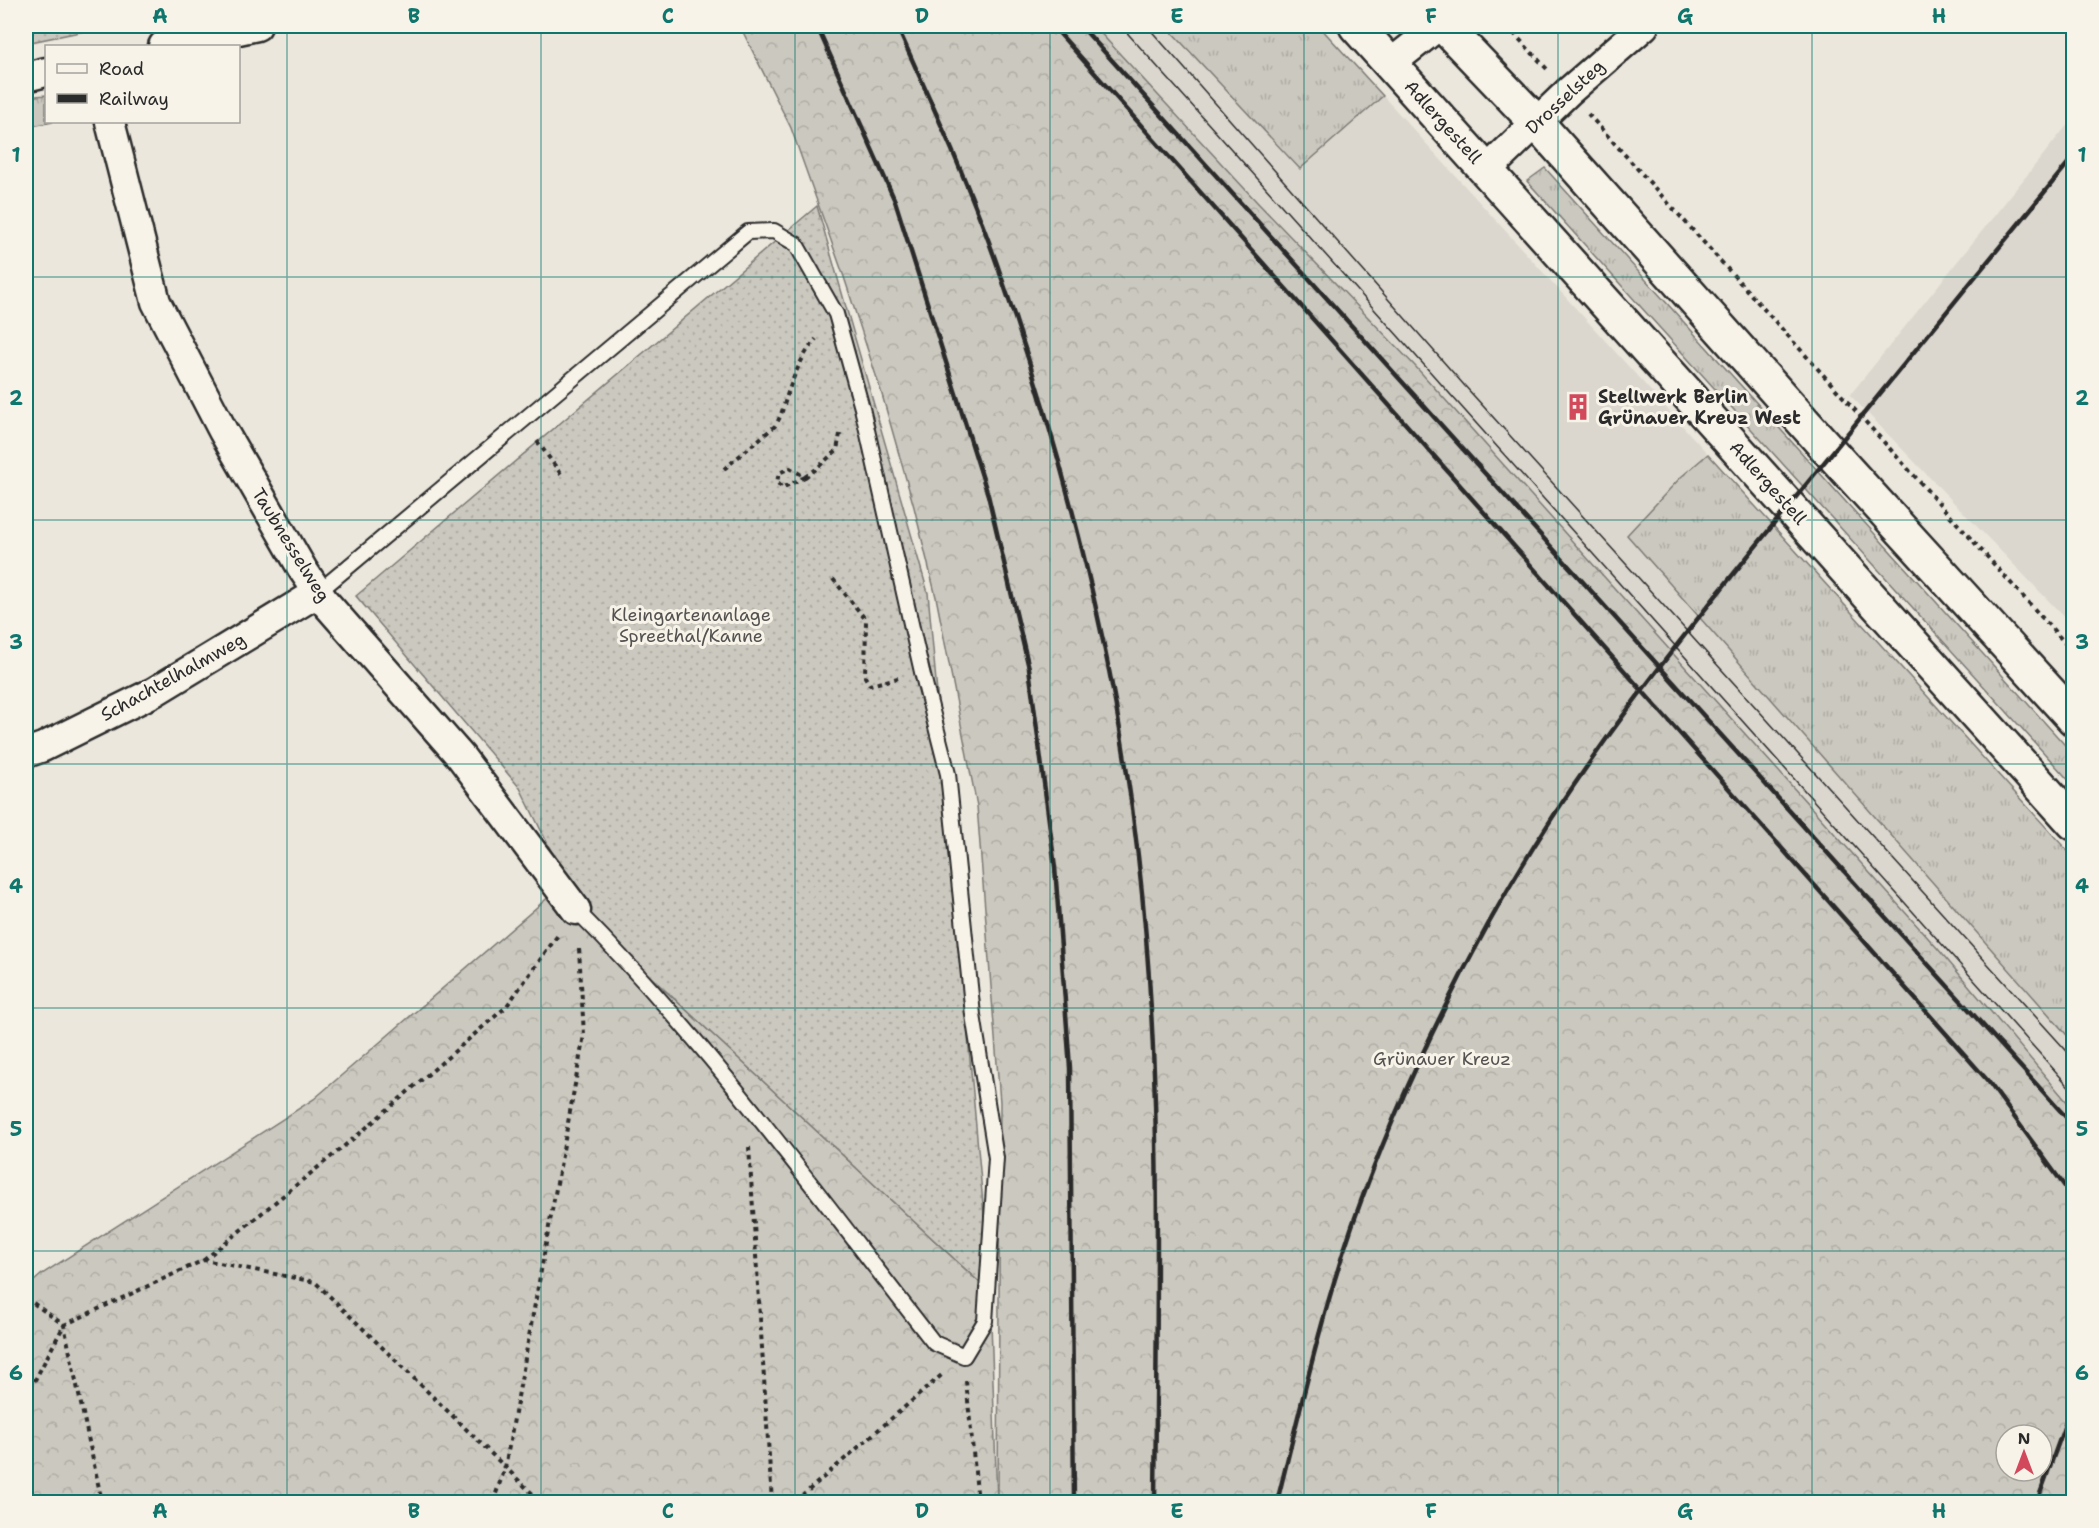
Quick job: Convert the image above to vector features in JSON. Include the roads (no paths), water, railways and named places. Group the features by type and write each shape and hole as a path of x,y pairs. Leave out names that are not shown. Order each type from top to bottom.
{"main road":[{"name":"Adlergestell","path":"1356,26 2073,823"},
{"path":"1444,26 1537,123 1834,456 2073,719"}],"street":[{"path":"168,45 257,26"},
{"name":"Adlergestell","path":"1390,64 1438,26"},
{"name":"Drosselsteg","path":"1487,170 1568,92 1644,26"},
{"path":"26,76 45,72"},
{"name":"Taubnesselweg","path":"110,123 156,302 223,431 317,593 461,757 576,910"},
{"name":"Schachtelhalmweg","path":"26,753 43,747 154,692 317,593"}],"lane":[{"path":"317,593 748,232 774,231 796,244 839,323 862,408 922,672 948,774 973,1015 996,1158 986,1321 964,1356 934,1343 747,1103 623,957 576,910"}],"tram line":[{"path":"1121,26 2074,1092"},
{"path":"1147,26 1464,385 2074,1059"}],"railway":[{"path":"817,26 895,201 988,495 1029,668 1055,867 1070,1068 1074,1502"},
{"path":"897,26 979,214 1025,349 1086,564 1116,709 1138,856 1146,936 1155,1098 1157,1179 1155,1502"},
{"path":"1053,26 1988,1081 2074,1199"},
{"path":"1081,26 2074,1126"},
{"path":"1277,1502 1330,1294 1366,1187 1432,1033 1470,958 1522,866 1592,760 1667,657 2074,156"},
{"path":"2037,1502 2074,1400"}],"place":[{"name":"Stellwerk Berlin Grünauer Kreuz West","path":"1578,407"}],"park label":[{"name":"Kleingartenanlage Spreethal/Kanne","path":"691,625"},
{"name":"Grünauer Kreuz","path":"1442,1059"}]}
